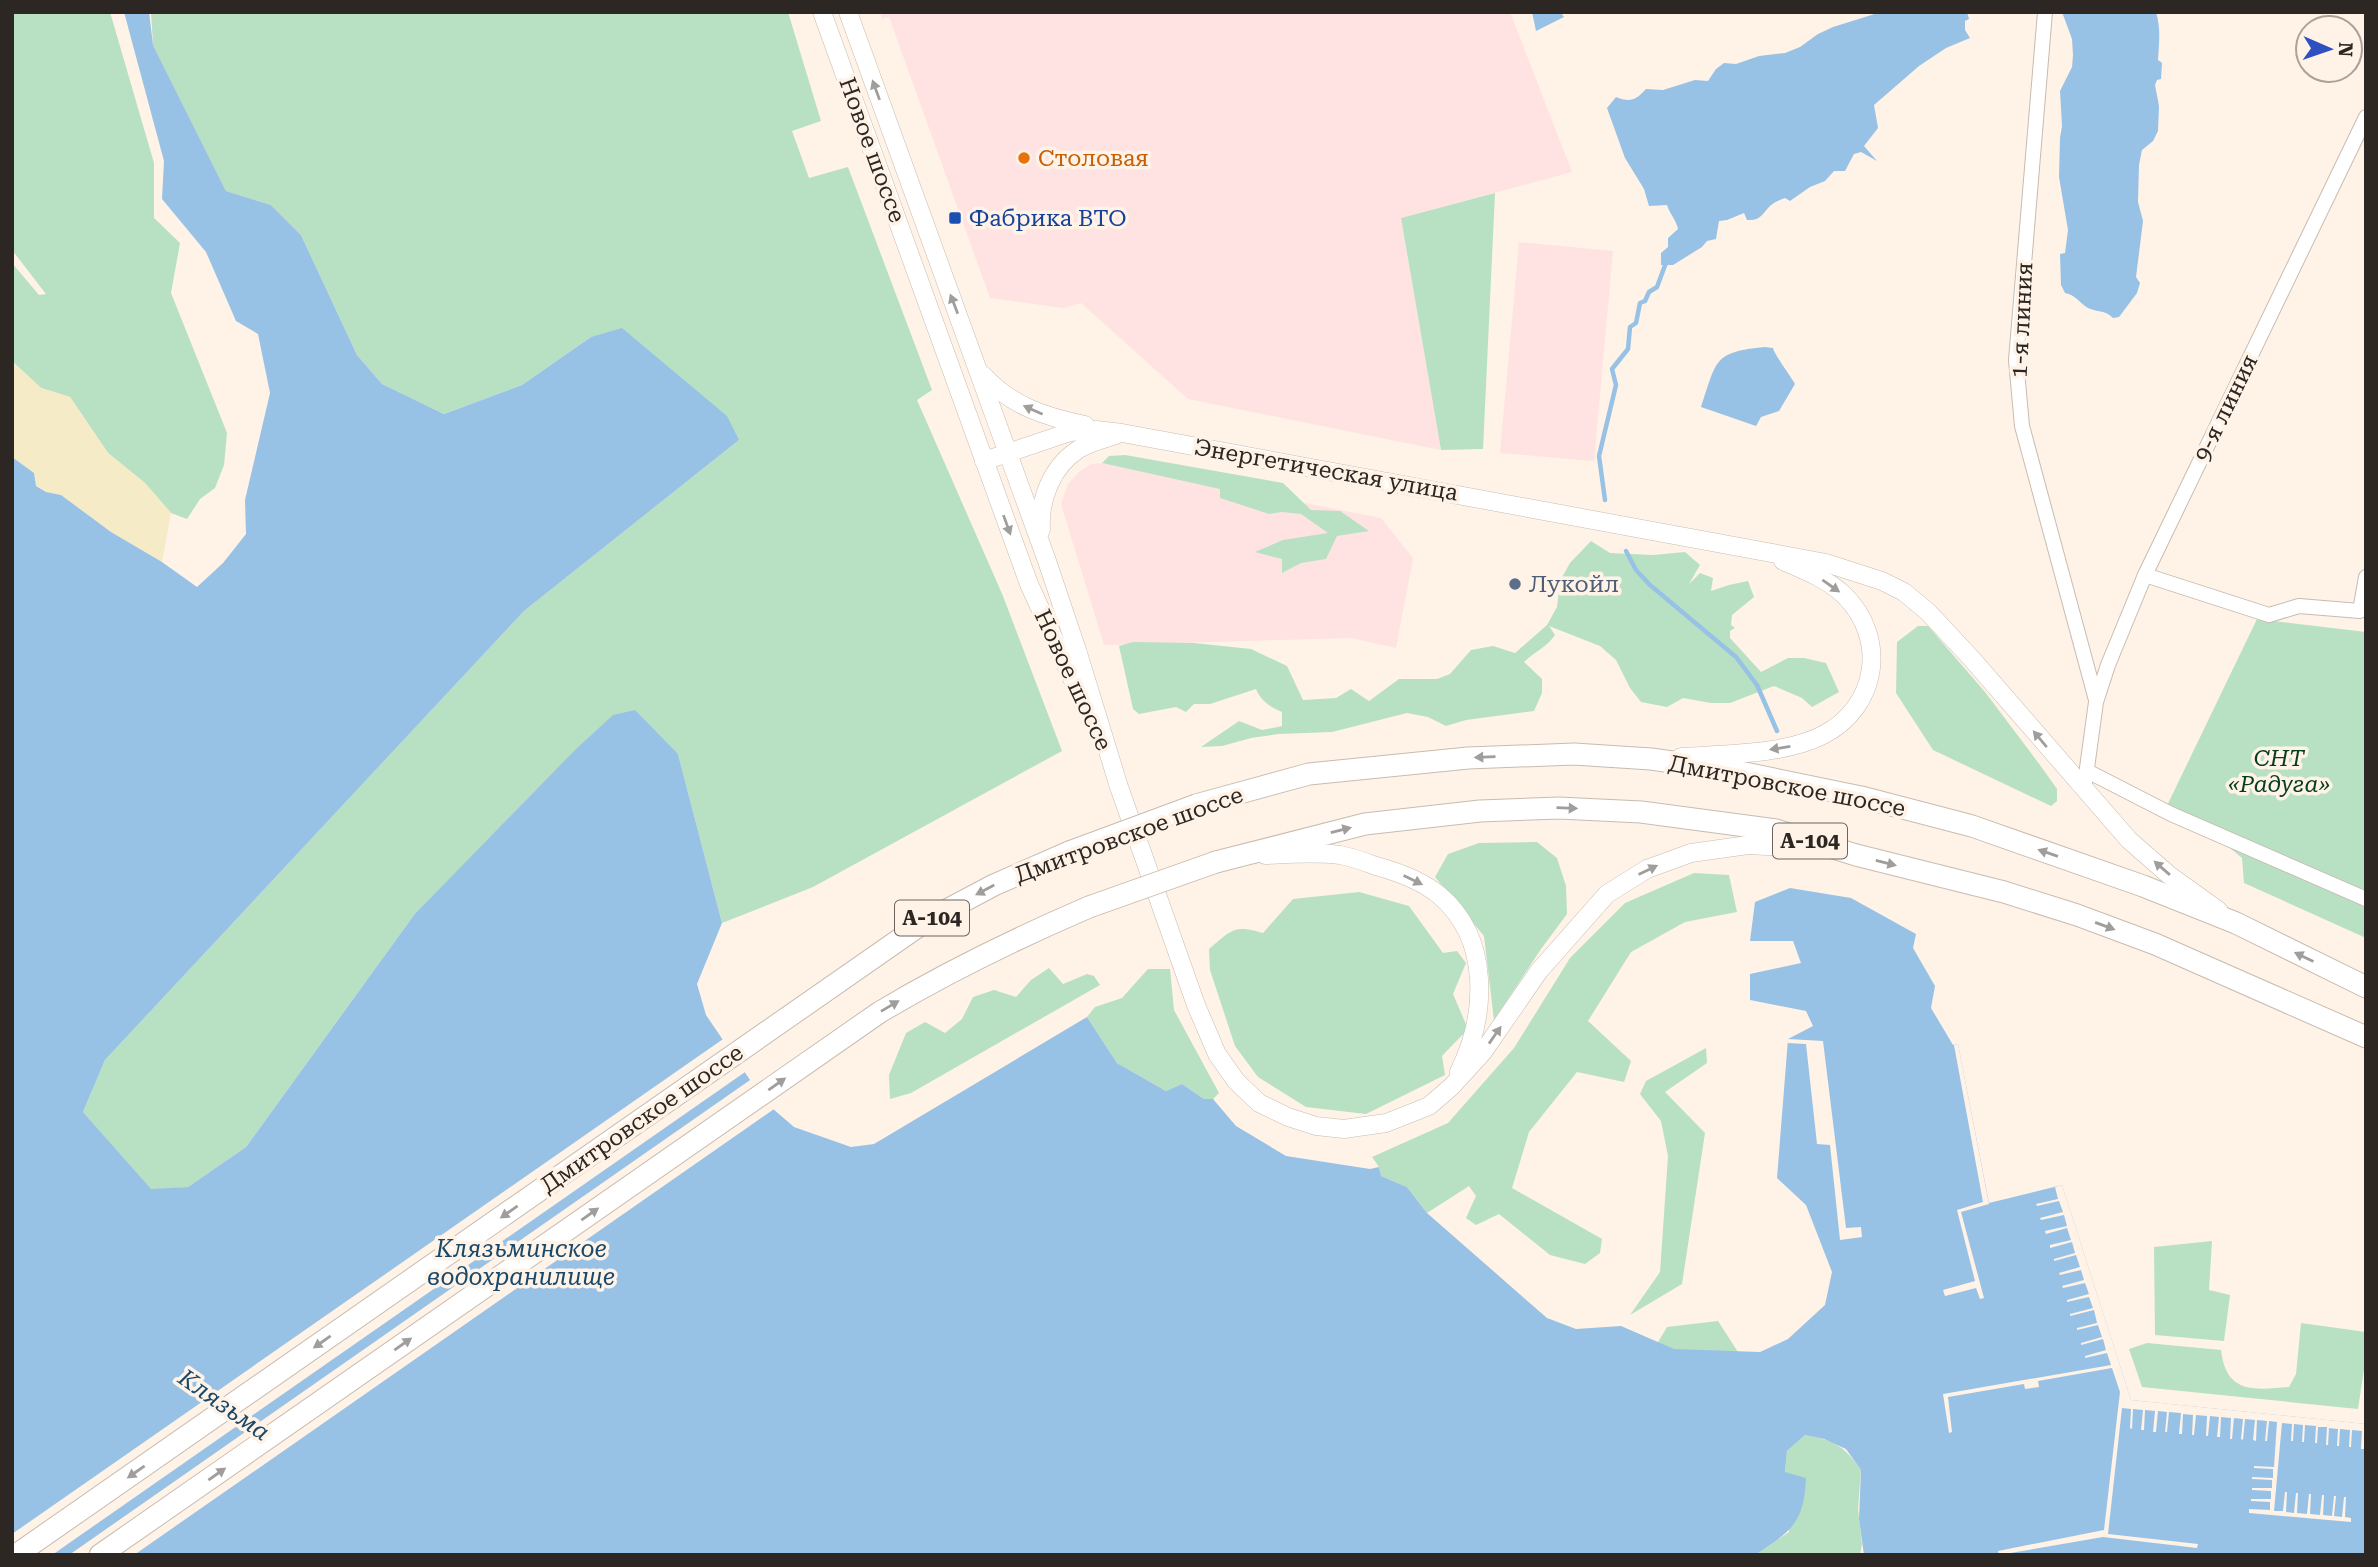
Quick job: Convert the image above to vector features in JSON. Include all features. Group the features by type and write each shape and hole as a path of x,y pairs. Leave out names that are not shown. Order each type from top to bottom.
{"highway":[{"name":"Дмитровское шоссе","path":"16,1555 926,922 994,885 1069,852 1196,806 1310,774 1468,758 1574,754 1651,759 1748,773 1861,797 1972,826 2143,886 2236,923 2366,987"},
{"name":"Дмитровское шоссе","path":"100,1555 880,1012 937,978 1088,906 1221,861 1365,824 1480,811 1559,808 1642,812 1776,830 1856,855 2004,892 2077,915 2155,944 2366,1037"}],"main road":[{"name":"Новое шоссе","path":"822,12 1029,584 1110,761"},
{"name":"Новое шоссе","path":"848,12 1044,552 1110,761"},
{"path":"978,368 995,387 1031,411 1122,433"},
{"name":"Энергетическая улица","path":"984,461 1070,432 1096,430 1748,547"},
{"path":"1044,552 1040,518 1052,479 1066,460 1080,449 1122,433"},
{"path":"1651,759 1803,744 1824,735 1839,724 1853,711 1864,695 1870,676 1871,641 1855,608 1827,582 1748,547"},
{"path":"1748,547 1826,562 1882,580 1904,592 1928,612 1971,657 2129,840 2159,866 2236,923"},
{"path":"1110,761 1196,1005 1217,1054 1236,1081 1259,1103 1288,1117 1316,1126 1344,1129 1386,1123 1429,1106 1451,1087 1483,1052 1538,971 1607,894 1647,869 1691,853 1748,845 1812,848 1856,855"},
{"path":"1221,861 1303,853 1342,856 1415,879 1438,894 1458,914 1474,947 1481,986 1472,1037 1466,1057 1451,1087"}],"street":[{"name":"1-я линия","path":"2045,12 2017,374 2022,426 2096,702"},
{"name":"9-я линия","path":"2096,702 2108,665 2145,575 2366,117"},
{"path":"2145,575 2269,615 2299,606 2363,611 2366,577"},
{"path":"2084,790 2096,702"},
{"path":"2087,771 2171,814 2366,899"}],"shaded area":[{"path":"880,12 1510,12 1572,172 1401,218 1441,450 1188,399 1081,303 1063,308 990,298 889,17 882,19"},
{"path":"1519,242 1613,251 1594,461 1500,453"},
{"path":"1102,463 1381,518 1413,558 1396,648 1351,638 1104,645 1061,504 1068,484 1079,472 1091,464"}],"green space":[{"path":"12,12 110,12 154,163 154,218 180,243 171,293 227,433 224,465 215,488 200,499 187,519 171,513 145,483 108,453 70,397 41,388 12,361 12,263 39,295 46,294 12,250"},
{"path":"151,12 788,12 821,121 792,131 809,178 848,167 932,390 917,400 1003,596 1062,751 813,887 722,923 678,754 414,915 246,1147 188,1187 151,1190 83,1112 105,1060 524,611 739,440 591,337 522,385 444,414 382,384 357,355 301,235 271,205 226,191 153,45"},
{"path":"1495,193 1483,449 1441,450 1401,218"},
{"path":"1125,455 1283,483 1311,510 1340,511 1369,531 1337,536 1326,559 1301,563 1282,573 1282,559 1255,552 1283,540 1328,533 1301,514 1269,514 1220,498 1220,489 1102,463 1109,456"},
{"path":"1591,541 1610,553 1653,555 1685,552 1700,565 1689,584 1700,573 1713,578 1711,591 1748,581 1754,597 1732,615 1731,625 1735,628 1730,631 1730,638 1761,672 1788,658 1826,663 1839,692 1812,707 1802,698 1774,686 1730,703 1683,698 1667,707 1641,702 1630,688 1616,660 1600,646 1549,626 1555,635 1524,662 1542,679 1542,693 1534,711 1466,720 1446,726 1428,717 1407,713 1332,732 1278,734 1222,746 1201,747 1239,721 1262,730 1282,726 1282,712 1266,703 1256,689 1210,704 1194,704 1186,712 1176,707 1139,714 1133,709 1119,646 1133,642 1194,643 1251,649 1287,666 1303,700 1336,698 1351,689 1369,701 1399,679 1437,679 1450,674 1471,650 1493,646 1515,653 1547,625 1557,607 1560,581 1570,563"},
{"name":"СНТ «Радуга»","path":"2257,619 2366,632 2366,938 2244,883 2242,858 2224,843 2163,814"},
{"path":"1918,626 1928,626 1985,692 2040,765 2057,789 2057,801 2051,806 1933,750 1896,693 1897,642"},
{"path":"1537,842 1557,858 1566,886 1567,914 1494,1020 1484,936 1435,877 1448,854 1479,843"},
{"path":"1694,873 1729,875 1737,912 1685,922 1631,952 1588,1021 1631,1061 1624,1082 1577,1072 1529,1132 1512,1188 1602,1239 1600,1253 1585,1264 1550,1255 1499,1214 1476,1225 1466,1218 1476,1196 1469,1186 1427,1213 1407,1187 1381,1176 1372,1157 1448,1123 1514,1048 1570,958 1625,903"},
{"path":"1359,892 1409,906 1443,953 1457,951 1466,963 1453,994 1468,1029 1442,1056 1445,1075 1366,1114 1306,1107 1258,1077 1235,1046 1210,970 1209,949 1233,930 1245,929 1263,933 1293,899"},
{"path":"1049,968 1063,984 1087,974 1094,976 1100,985 911,1093 890,1099 889,1075 906,1033 925,1022 945,1033 962,1019 973,997 994,990 1016,997 1031,980"},
{"path":"1148,969 1170,969 1174,1010 1219,1093 1213,1099 1204,1099 1182,1084 1166,1091 1117,1063 1087,1017 1095,1007 1122,998"},
{"path":"1706,1048 1707,1063 1665,1092 1705,1133 1682,1284 1630,1315 1660,1272 1668,1156 1661,1121 1640,1094 1646,1081"},
{"path":"2212,1241 2209,1290 2230,1295 2224,1341 2155,1335 2154,1247"},
{"path":"1718,1321 1738,1352 1703,1365 1657,1344 1667,1327"},
{"path":"2301,1323 2366,1332 2366,1356 2358,1409 2142,1387 2129,1349 2147,1343 2221,1350 2224,1364 2235,1382 2253,1388 2289,1387 2296,1374"},
{"path":"1805,1435 1838,1445 1861,1470 1858,1509 1862,1544 1860,1555 1755,1555 1789,1532 1785,1473 1787,1451"}],"sand":[{"path":"12,361 41,388 70,397 108,453 145,483 171,513 162,562 111,532 61,495 46,492 36,485 34,473 12,457"}],"water":[{"name":"Клязьминское водохранилище","path":"124,12 149,12 153,45 226,191 271,205 301,235 357,355 382,384 444,414 522,385 591,337 622,328 727,416 739,440 524,611 105,1060 83,1112 151,1189 188,1187 246,1147 414,915 575,750 613,715 635,710 678,754 722,923 697,984 706,1015 765,1102 794,1127 851,1147 874,1144 1087,1017 1117,1063 1166,1091 1182,1084 1204,1099 1213,1099 1236,1126 1286,1156 1370,1169 1379,1167 1381,1176 1407,1187 1427,1213 1547,1318 1576,1329 1621,1326 1674,1349 1760,1352 1788,1339 1825,1305 1832,1272 1806,1205 1777,1178 1788,1039 1813,1026 1806,1011 1750,1000 1750,974 1801,963 1793,941 1750,941 1755,902 1790,888 1851,898 1916,934 1913,948 1935,986 1931,1008 1953,1045 1958,1044 1989,1203 2062,1185 2131,1400 2366,1424 2366,1555 1864,1555 1859,1519 1861,1470 1846,1449 1824,1439 1805,1435 1787,1451 1785,1472 1806,1478 1805,1494 1798,1516 1786,1532 1755,1555 12,1555 12,457 34,473 36,486 46,492 61,495 111,532 162,562 197,587 223,563 246,534 245,500 270,393 258,334 236,321 206,252 162,199 164,161"},
{"path":"1532,12 1563,12 1561,13 1564,17 1536,31"},
{"path":"1881,12 1967,12 1969,19 1965,21 1965,30 1970,38 1946,48 1919,66 1874,105 1878,128 1864,146 1877,161 1861,152 1854,154 1845,171 1834,171 1825,181 1810,187 1790,201 1785,198 1775,202 1755,219 1747,220 1744,213 1719,221 1716,239 1707,241 1673,265 1661,265 1661,253 1668,247 1668,238 1678,229 1667,205 1649,206 1644,189 1625,158 1607,108 1616,97 1629,100 1636,98 1646,89 1663,90 1695,80 1708,81 1724,63 1736,64 1759,56 1785,53 1833,27"},
{"path":"2062,12 2156,12 2158,18 2158,60 2162,63 2161,79 2157,80 2155,85 2159,106 2158,131 2153,141 2142,150 2139,165 2138,202 2143,221 2136,277 2140,283 2137,293 2119,317 2113,318 2107,313 2088,308 2074,296 2065,293 2061,285 2060,254 2065,253 2068,230 2059,177 2062,126 2060,91 2072,67 2073,55 2072,39"},
{"path":"1773,348 1795,384 1779,411 1761,417 1756,426 1701,407 1710,378 1720,361 1735,352"}],"pier":[{"path":"726,1037 748,1070 52,1555 12,1555 12,1534"},
{"path":"1788,1039 1823,1041 1846,1228 1861,1227 1862,1237 1840,1240 1830,1145 1817,1144 1806,1044 1787,1043"},
{"path":"1958,1044 1989,1204 1961,1212 1984,1298 1980,1299 1976,1288 1945,1296 1943,1290 1975,1281 1957,1210 1983,1202 1954,1045"},
{"path":"753,1078 768,1100 777,1107 134,1555 69,1555"},
{"path":"2062,1185 2131,1400 2366,1424 2366,1449 2361,1449 2362,1431 2352,1430 2349,1447 2350,1430 2340,1429 2337,1446 2338,1429 2329,1428 2326,1445 2327,1427 2318,1427 2315,1443 2316,1426 2305,1425 2302,1442 2303,1425 2294,1424 2291,1441 2292,1424 2282,1423 2274,1511 2283,1511 2287,1492 2286,1512 2294,1513 2298,1493 2297,1513 2307,1514 2311,1494 2310,1514 2320,1515 2324,1495 2323,1515 2332,1516 2336,1496 2334,1516 2342,1517 2346,1497 2345,1517 2351,1518 2351,1522 2249,1513 2249,1509 2270,1510 2270,1502 2251,1499 2271,1499 2271,1491 2252,1488 2272,1488 2272,1480 2252,1477 2273,1478 2273,1469 2254,1466 2274,1467 2277,1422 2269,1421 2265,1441 2267,1421 2257,1420 2256,1441 2253,1440 2255,1420 2245,1419 2243,1440 2243,1419 2234,1418 2230,1439 2231,1418 2221,1417 2220,1437 2217,1437 2219,1417 2210,1416 2206,1436 2207,1416 2196,1415 2192,1435 2193,1415 2183,1414 2182,1434 2179,1434 2181,1413 2169,1412 2165,1432 2167,1412 2158,1411 2156,1432 2153,1432 2155,1411 2145,1410 2144,1430 2141,1430 2143,1410 2133,1409 2132,1429 2131,1409 2122,1408 2108,1534 2198,1544 2197,1548 2103,1537 1999,1555 1998,1551 2104,1530 2120,1392 2112,1368 2038,1381 2039,1387 2025,1389 2024,1384 1948,1397 1952,1432 1949,1433 1943,1394 2111,1365 2107,1353 2085,1358 2106,1350 2103,1339 2081,1345 2102,1337 2098,1325 2077,1330 2097,1323 2094,1310 2070,1316 2093,1308 2089,1297 2067,1302 2089,1294 2085,1283 2063,1288 2062,1286 2084,1280 2081,1270 2060,1275 2059,1273 2080,1267 2076,1255 2054,1261 2075,1253 2072,1242 2050,1248 2050,1245 2071,1240 2067,1228 2046,1234 2045,1231 2067,1226 2064,1215 2041,1220 2040,1218 2063,1212 2059,1201 2037,1206 2036,1204 2058,1199 2055,1187"}],"waterway":[{"path":"1605,500 1599,456 1616,385 1612,369 1628,349 1630,327 1636,323 1640,303 1657,287 1667,260"},
{"path":"1626,551 1636,570 1650,585 1736,657 1757,685 1777,731"}],"place":[{"name":"Столовая","path":"1024,158"},
{"name":"Фабрика ВТО","path":"955,218"},
{"name":"Лукойл","path":"1515,584"}],"water label":[{"name":"Клязьма","path":"224,1405"}]}
